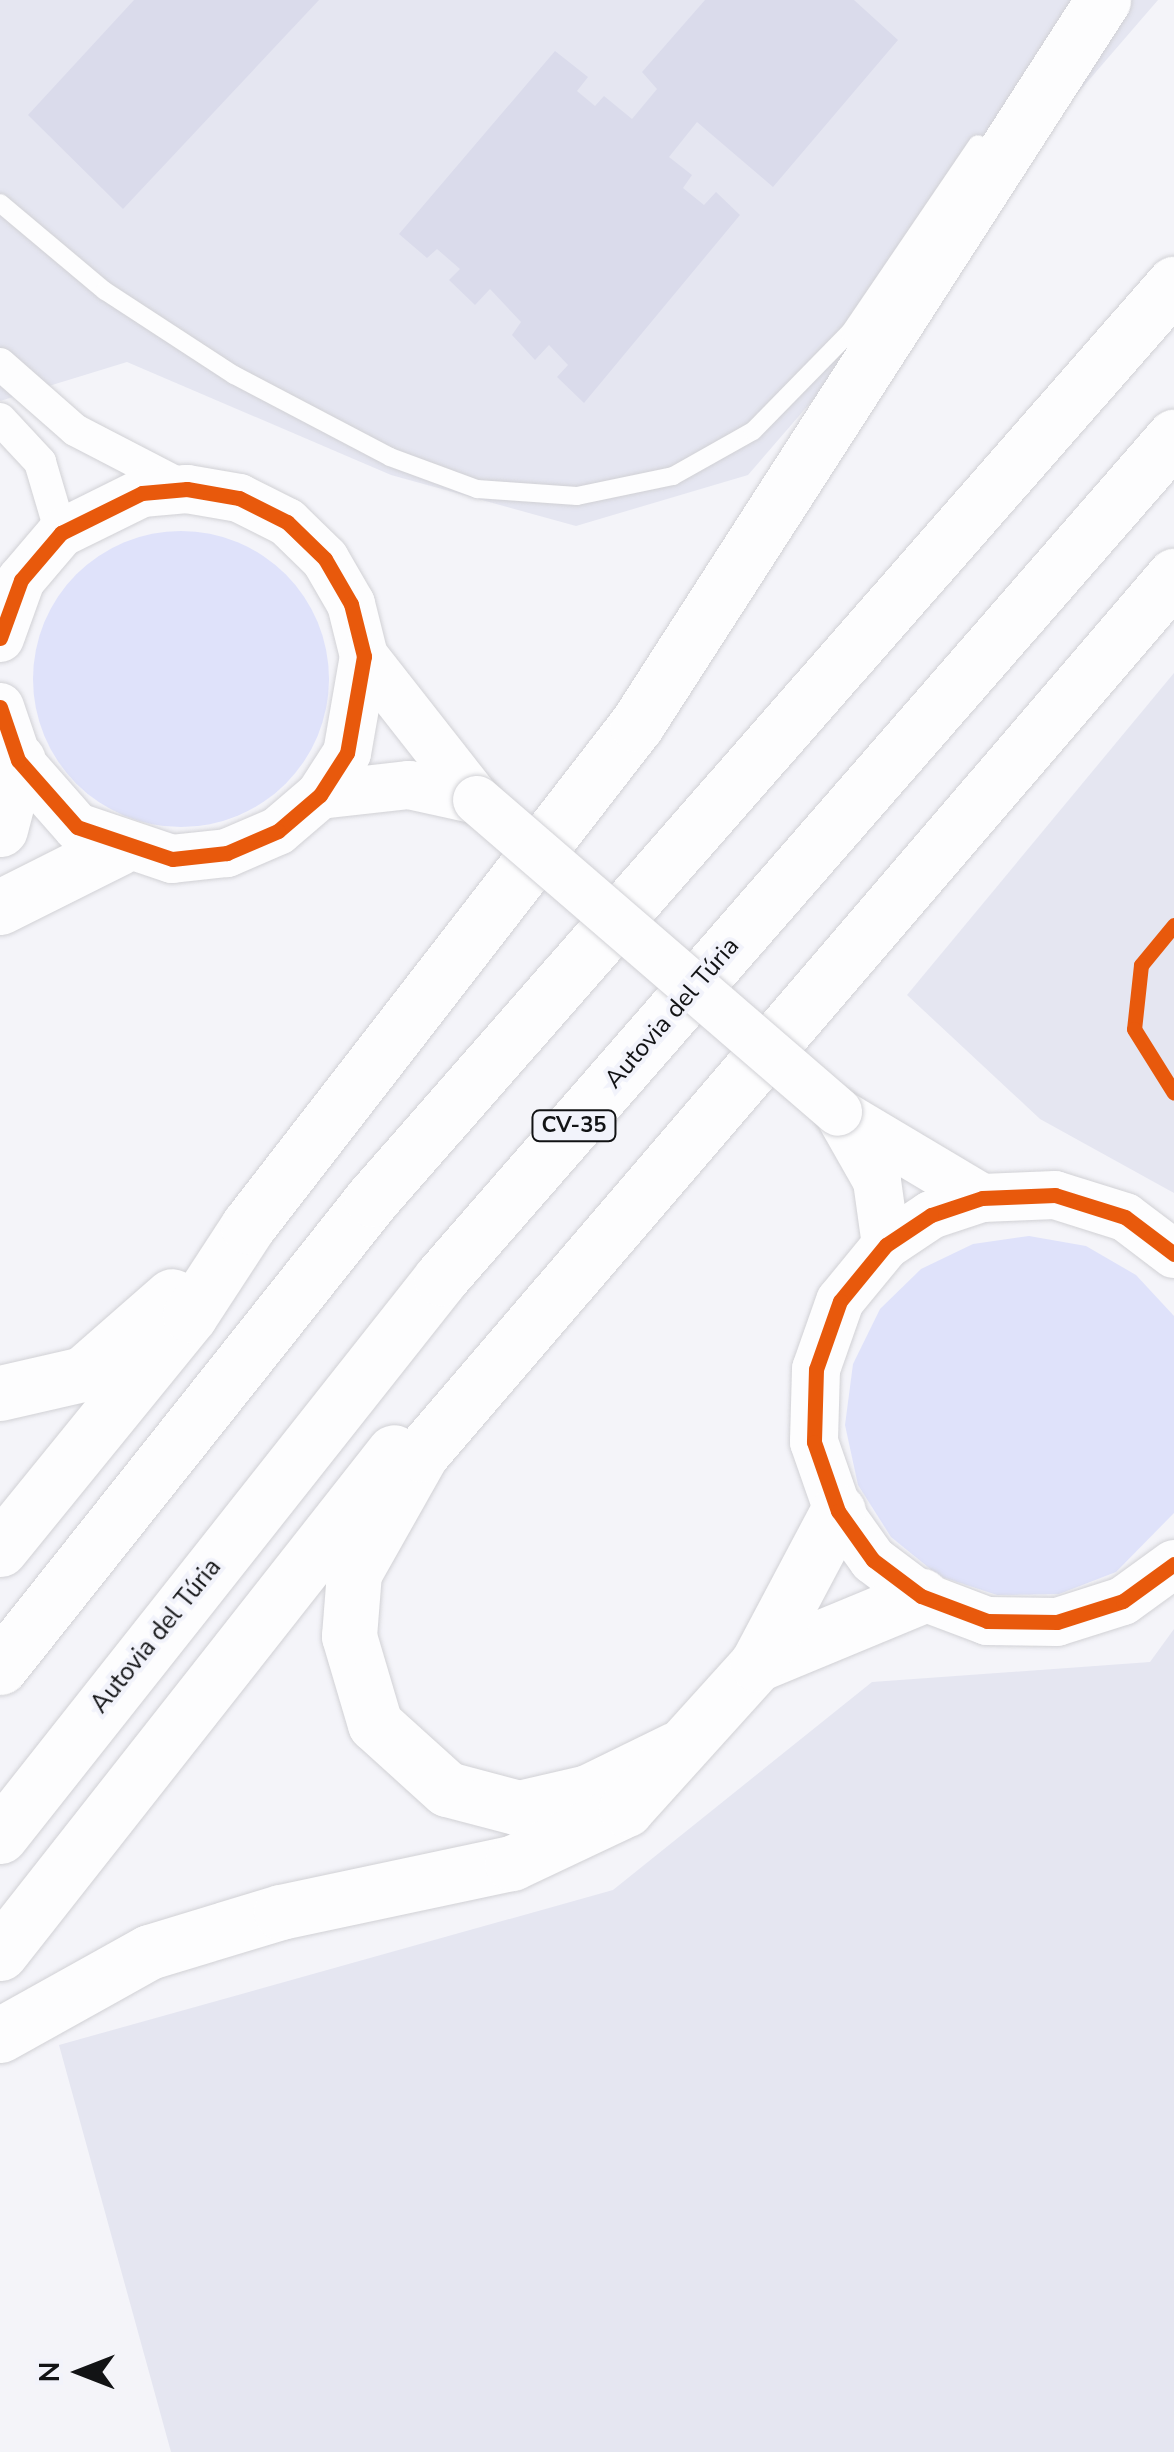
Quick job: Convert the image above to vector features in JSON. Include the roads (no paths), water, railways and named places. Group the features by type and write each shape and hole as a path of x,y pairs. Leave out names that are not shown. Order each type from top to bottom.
{"highway":[{"path":"0,1549 190,1315 248,1226 637,724 1037,114 1067,50 1103,0"},
{"path":"0,1667 372,1199 1174,284"},
{"name":"Autovia del Túria","path":"0,1836 441,1278 1174,438"},
{"path":"676,1749 588,1792 518,1808 447,1789 375,1724 349,1636 354,1574 421,1454 631,1219 682,1146 1174,576"},
{"path":"0,829 18,760"},
{"path":"0,908 118,848"},
{"path":"0,1952 374,1474 612,1204 682,1146"},
{"path":"0,1393 83,1374 248,1226"},
{"path":"0,2034 149,1952 281,1912 512,1863 626,1809 676,1749 757,1664 838,1511"},
{"path":"757,1664 921,1596"}],"street":[{"path":"9,372 75,430 187,489"},
{"path":"0,419 40,462 60,533"},
{"path":"0,638 21,580 60,533 142,492 187,489 239,498 287,522 324,559 351,604 364,656 476,800 838,1112 982,1198"},
{"path":"0,707 18,760 77,827 118,848 172,859 226,853 278,831 320,795 347,754 364,656"},
{"path":"320,795 409,785 476,800"},
{"path":"838,1112 877,1181 886,1245"},
{"path":"1174,1254 1125,1217 1055,1195 982,1198 886,1245 840,1301 816,1370 814,1442 838,1511 873,1560 921,1596 986,1620 1056,1622 1123,1601 1174,1564"},
{"path":"1123,1601 1174,1612"}],"lane":[{"path":"1008,101 1067,50"},
{"path":"0,202 105,291 234,376 390,457 476,489 578,496 674,476 752,431 850,332 996,118"}]}
